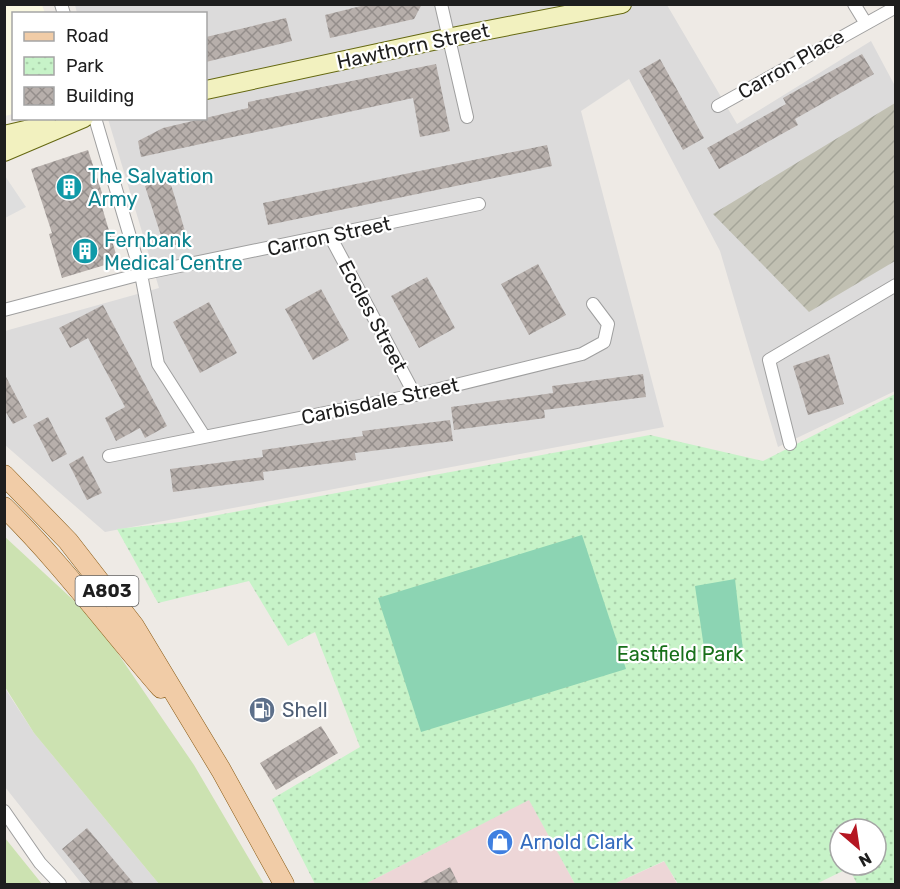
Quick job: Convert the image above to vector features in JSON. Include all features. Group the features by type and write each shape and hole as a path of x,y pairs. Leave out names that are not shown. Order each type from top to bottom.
{"main road":[{"name":"Hawthorn Street","path":"207,90 447,38 602,6 622,4"},
{"path":"4,135 68,120"},
{"path":"4,152 79,120"},
{"name":"A803","path":"4,475 68,542 134,626 221,770 284,885"},
{"name":"A803","path":"9,513 81,590 117,638 190,721"}],"street":[{"path":"441,4 467,117"},
{"path":"854,4 865,22"},
{"name":"Carron Place","path":"718,105 865,22 896,7"},
{"path":"96,120 141,274 158,364 204,436"},
{"name":"Carron Street","path":"4,310 141,274 479,204"},
{"name":"Eccles Street","path":"330,236 416,395"},
{"path":"790,444 769,360 896,285"},
{"name":"Carbisdale Street","path":"109,456 416,395 582,354 604,342 608,324 593,304"},
{"path":"4,811 40,863 60,885"}],"shaded area":[{"path":"5,4 42,5 45,12 12,12 12,114 5,116"},
{"path":"75,5 667,5 737,124 871,41 895,86 895,391 778,447 720,251 629,79 581,111 664,427 105,532 5,445 5,331 159,288 108,120 207,120 207,12 77,12"},
{"path":"895,103 895,261 809,312 713,214"},
{"path":"5,176 26,207 4,218"},
{"path":"4,687 34,733 159,884 82,884 5,787"},
{"name":"Arnold Clark","path":"529,799 575,884 365,884"},
{"name":"Arnold Clark","path":"665,861 677,884 614,884"}],"green space":[{"name":"Eastfield Park","path":"895,394 895,884 857,884 854,877 888,877 888,817 828,817 828,877 830,877 816,884 678,884 664,861 614,884 575,884 529,800 365,884 315,884 272,799 360,747 315,632 288,646 249,581 158,603 117,529 180,522 650,435 763,461"},
{"path":"582,535 626,669 421,732 378,598"},
{"path":"4,536 95,620 194,765 264,884 159,884 34,733 5,687"},
{"path":"735,579 743,650 705,655 695,586"},
{"path":"5,838 42,884 5,884"}],"building":[{"path":"369,4 422,4 414,19 330,38 325,15"},
{"path":"286,18 292,41 207,62 207,37"},
{"path":"862,54 874,74 795,119 798,125 719,169 707,148 786,104 783,98"},
{"path":"660,59 704,138 683,150 639,71"},
{"path":"436,64 450,131 420,137 413,98 141,157 138,141 163,128 207,120 207,118 248,108 248,102"},
{"path":"547,145 552,166 268,225 263,203"},
{"path":"88,150 106,205 102,207 118,261 62,278 49,234 52,233 31,169"},
{"path":"169,178 188,241 165,248 145,186"},
{"path":"538,264 566,315 529,335 501,284"},
{"path":"427,277 455,328 419,348 391,296"},
{"path":"321,289 349,340 313,360 285,309"},
{"path":"209,302 237,353 200,373 173,322"},
{"path":"103,305 167,426 145,438 140,428 116,441 105,418 125,407 88,338 70,348 59,328"},
{"path":"829,354 844,404 808,415 793,366"},
{"path":"4,373 27,417 13,424 4,409"},
{"path":"643,374 646,397 544,410 545,418 454,430 451,407 553,393 552,386"},
{"path":"48,417 67,454 52,462 33,425"},
{"path":"450,420 453,441 355,453 356,460 263,472 264,480 173,492 170,469 263,457 262,450 363,436 362,431"},
{"path":"83,456 102,493 87,500 69,464"},
{"path":"321,726 338,753 276,790 260,763"},
{"path":"87,828 135,885 92,885 62,849"},
{"path":"450,867 459,885 417,885"}],"place":[{"name":"The Salvation Army","path":"69,187"},
{"name":"Fernbank Medical Centre","path":"85,251"},
{"name":"Shell","path":"262,710"},
{"name":"Arnold Clark","path":"500,842"}]}
